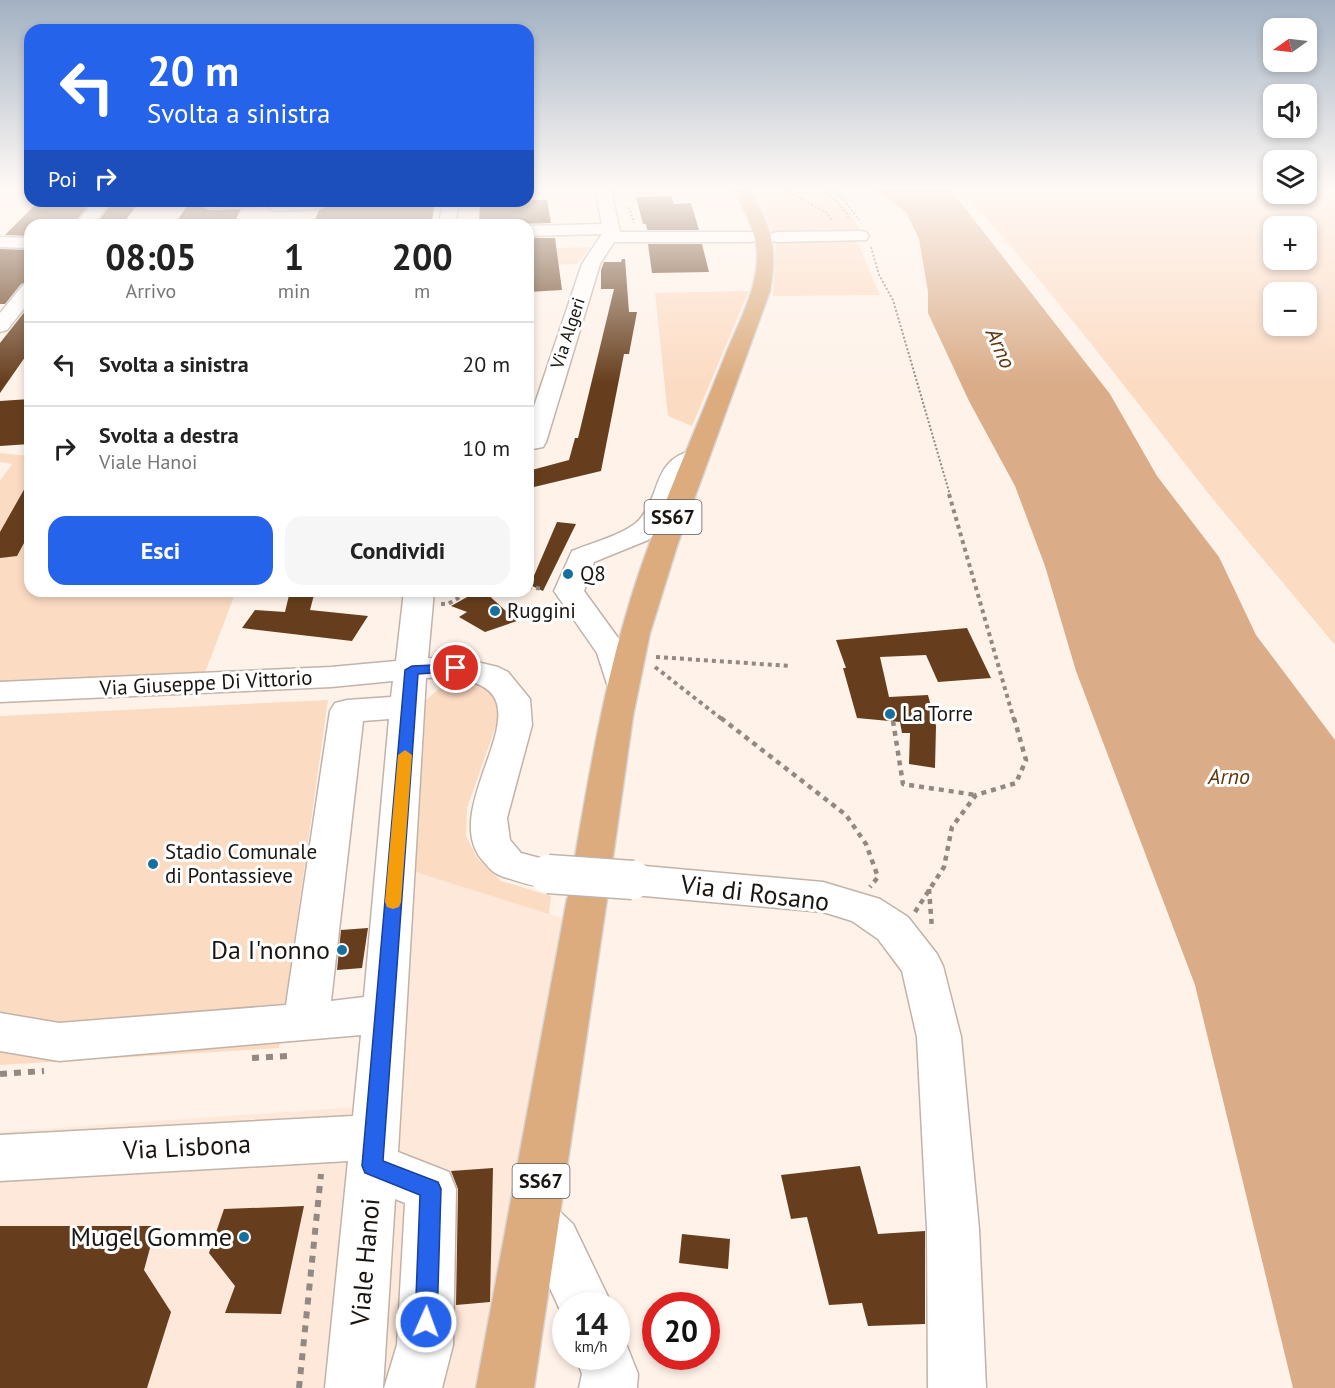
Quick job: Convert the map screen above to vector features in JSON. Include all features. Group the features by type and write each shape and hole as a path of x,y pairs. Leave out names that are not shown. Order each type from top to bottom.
{"main road":[{"name":"SS67","path":"506,1388 534,1222 576,877 636,630 665,539 760,291 766,261 765,254"}],"street":[{"name":"Via Algeri","path":"534,442 591,264 598,254"},
{"path":"0,326 24,297"},
{"path":"623,684 613,653 569,591 582,557 638,534 645,528 658,511 678,466 696,456"},
{"path":"306,1022 347,711 410,688 427,598"},
{"name":"Via di Rosano","path":"410,688 438,668 469,670 496,679 511,692 516,709 515,720 489,815 489,839 501,859 509,865 520,870 576,877 823,897 866,910 893,928 918,940 939,1037 952,1229 957,1388"},
{"name":"Via Giuseppe Di Vittorio","path":"0,692 349,676 410,688"},
{"name":"Viale Hanoi","path":"354,1388 410,688"},
{"path":"0,1032 59,1042 383,1014"},
{"path":"373,1152 431,1189 425,1345 413,1388"},
{"name":"Via Lisbona","path":"0,1158 373,1152"},
{"path":"534,1222 555,1242 579,1292"},
{"path":"608,1370 608,1388"}],"path":[{"path":"872,254 879,274 893,300 1026,760 1016,783 976,795 903,784 893,721"},
{"path":"427,598 448,604 460,597"},
{"path":"791,666 653,657 653,666 846,815 863,835 874,857 878,877 856,907"},
{"path":"918,940 913,916 944,867 952,827 976,795"},
{"path":"918,940 929,889"},
{"path":"299,1388 322,1171 313,1166"}],"shaded area":[{"path":"534,254 585,254 577,264 534,266"},
{"path":"775,254 862,254 880,295 773,296"},
{"path":"1017,254 1263,254 1263,270 1317,270 1317,254 1335,254 1335,645 1204,488 1085,336"},
{"path":"749,291 692,426 668,416 655,293"},
{"path":"0,453 24,455 24,597 234,597 203,678 0,686 0,481 12,464 0,462"},
{"path":"458,681 478,684 495,696 499,717 467,808 466,836 478,859 501,881 551,896 549,914 415,872 426,700 440,688"},
{"name":"Stadio Comunale di Pontassieve","path":"328,700 279,1048 0,1065 0,716"},
{"path":"415,872 566,919 483,1388 0,1388 0,1132 400,1104"}],"water":[{"name":"Arno","path":"922,254 1001,254 1110,394 1157,476 1219,557 1256,635 1335,740 1335,1388 1293,1388 1195,985 1076,671 1045,566 1015,486 969,401 928,313 928,292"}],"building":[{"path":"0,254 24,254 24,283 5,304 0,304"},
{"path":"534,254 557,254 562,290 534,292"},
{"path":"649,254 704,254 709,272 652,273"},
{"path":"625,259 629,312 637,312 629,354 624,354 601,471 534,487 534,469 569,460 575,438 578,438 614,289 601,289 601,270 604,262 621,262"},
{"path":"24,313 24,359 0,393 0,343"},
{"path":"24,399 24,444 0,446 0,401"},
{"path":"24,490 24,543 17,556 0,558 0,532"},
{"path":"557,522 576,524 543,591 534,587 534,576"},
{"path":"289,597 313,597 310,610 368,616 352,641 242,628 255,610 285,612"},
{"path":"467,597 491,597 517,621 485,632 459,617 467,612 451,606"},
{"path":"967,628 991,678 938,682 926,655 880,657 889,697 928,695 936,726 935,768 909,764 910,733 902,733 900,722 857,718 843,668 846,668 836,640"},
{"path":"368,928 362,968 337,970 341,930"},
{"path":"860,1166 878,1234 925,1231 925,1324 868,1326 862,1303 829,1305 807,1217 791,1219 781,1175"},
{"path":"493,1168 490,1302 456,1305 458,1189 451,1171"},
{"path":"304,1206 281,1314 225,1313 235,1286 209,1253 224,1209"},
{"path":"0,1226 156,1226 144,1270 171,1312 147,1388 0,1388"},
{"path":"682,1234 730,1239 728,1269 679,1263"}],"slow traffic":[{"path":"393,902 405,755"}],"place":[{"name":"Q8","path":"568,574"},
{"name":"Ruggini","path":"495,611"},
{"name":"La Torre","path":"890,714"},
{"name":"Stadio Comunale di Pontassieve","path":"153,864"},
{"name":"Da I'nonno","path":"342,950"},
{"name":"Mugel Gomme","path":"244,1237"}],"route":[{"path":"426,1322 431,1189 372,1166 402,803 407,707 412,670 456,668"}]}
